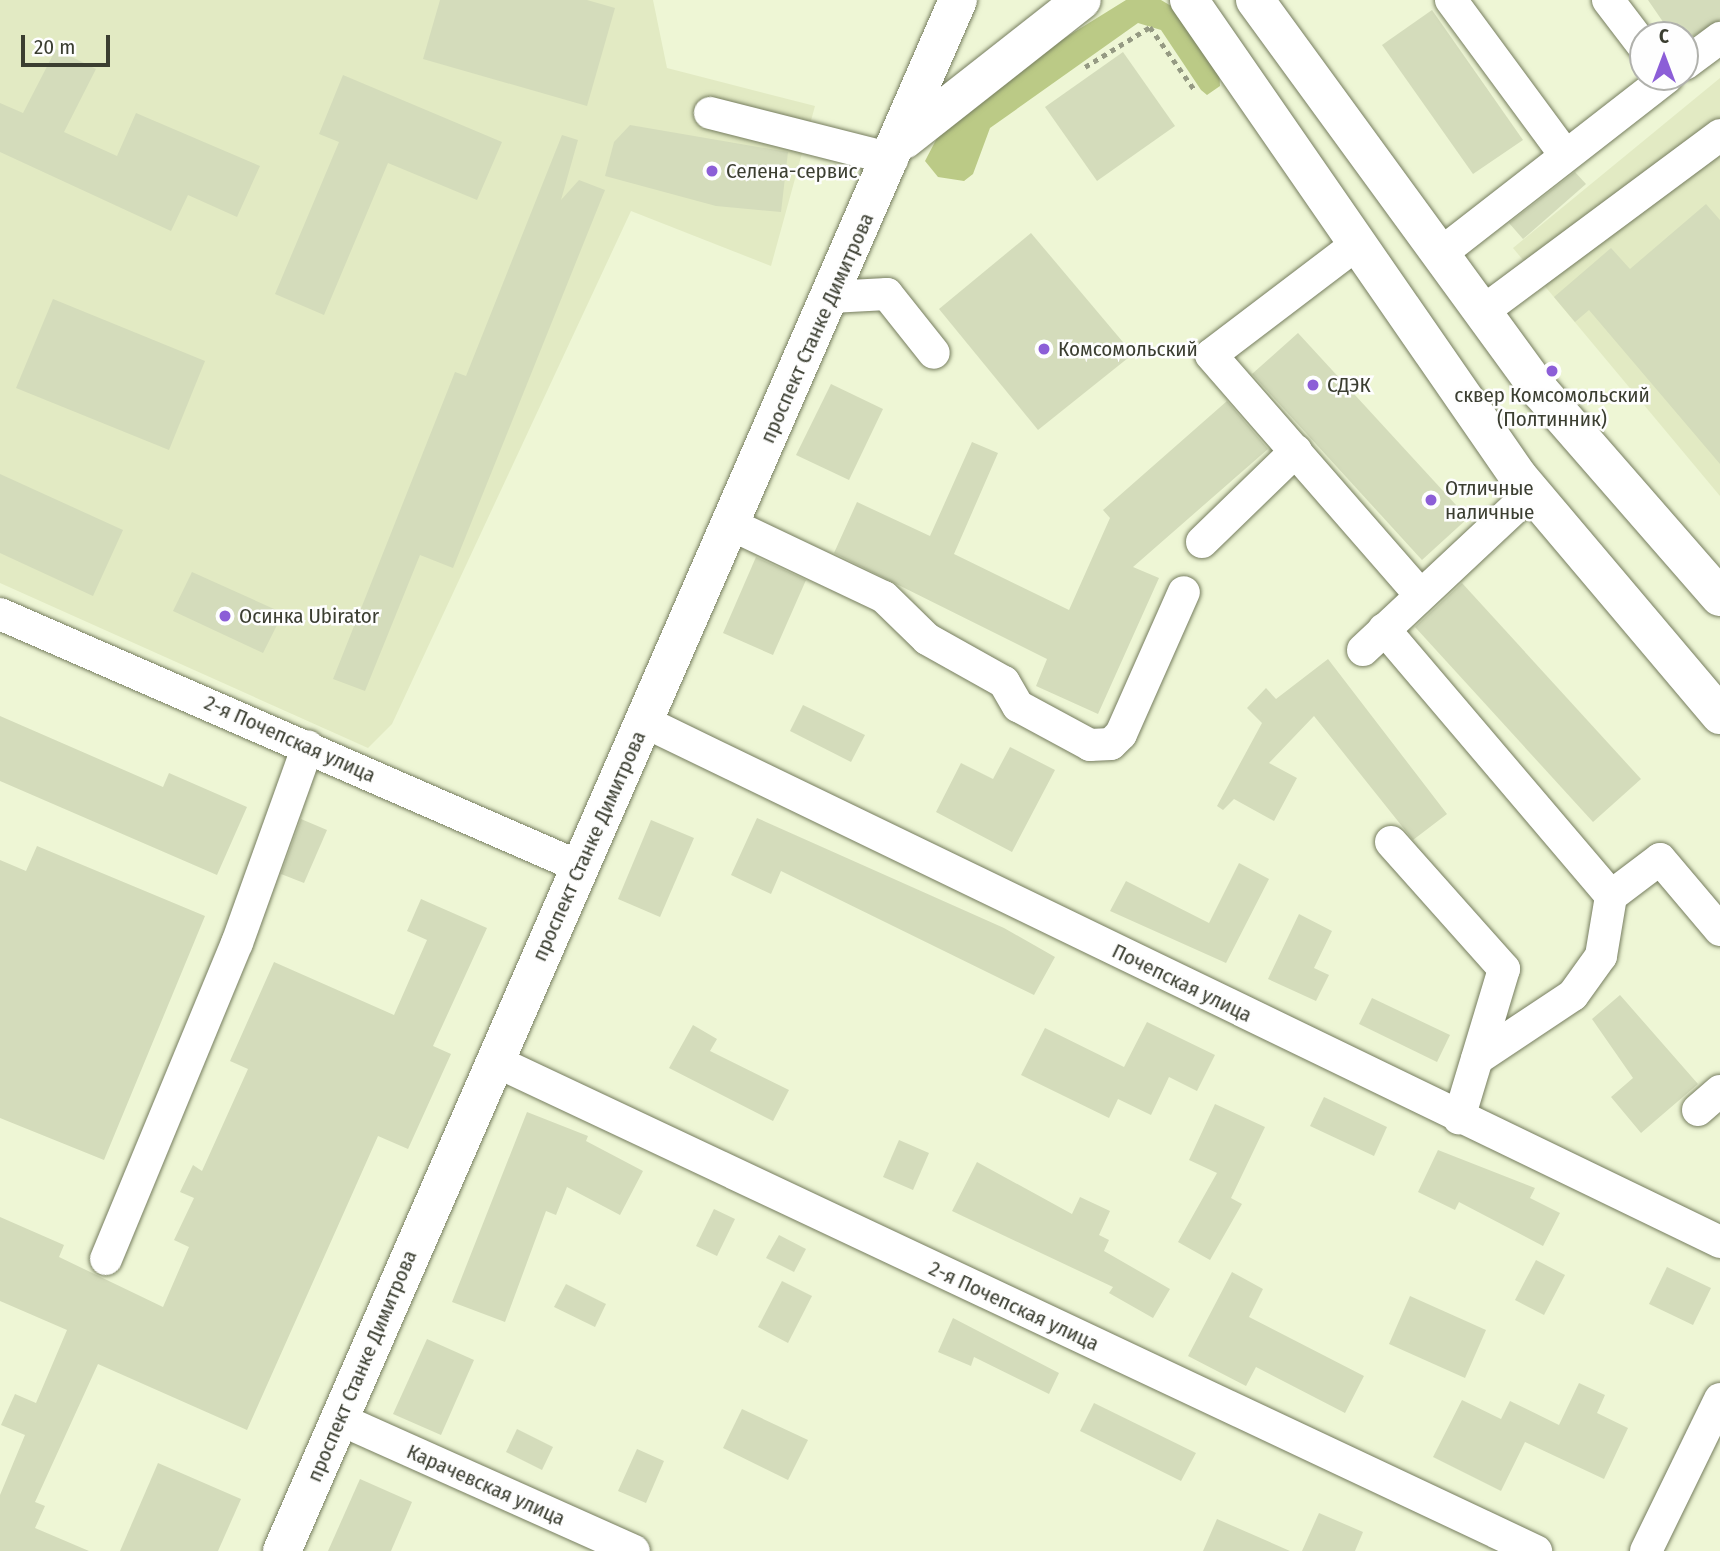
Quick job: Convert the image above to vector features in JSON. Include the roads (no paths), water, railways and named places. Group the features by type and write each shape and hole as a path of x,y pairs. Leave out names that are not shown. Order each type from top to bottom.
{"main road":[{"name":"проспект Станке Димитрова","path":"282,1551 493,1060 896,151 958,0"},
{"name":"проспект Станке Димитрова","path":"896,151 1082,0"},
{"path":"1189,0 1532,492 1720,715"},
{"path":"1255,0 1541,392 1720,597"}],"street":[{"path":"1451,0 1564,153"},
{"path":"1608,0 1629,28"},
{"path":"1699,54 1720,38"},
{"path":"1440,254 1564,153 1648,91"},
{"path":"710,114 896,151"},
{"path":"1482,312 1720,135"},
{"path":"1357,244 1211,355 1420,595"},
{"path":"831,297 887,294 934,353"},
{"path":"1202,542 1296,451"},
{"path":"1532,492 1373,639 1611,897"},
{"path":"730,524 884,597 928,639 1004,682 1018,706 1090,745 1111,744 1121,734 1184,592"},
{"name":"2-я Почепская улица","path":"0,614 579,866"},
{"name":"Почепская улица","path":"645,722 1720,1242"},
{"path":"106,1259 237,943 308,746"},
{"path":"1391,842 1504,969 1459,1118"},
{"path":"1477,1059 1573,995 1601,956 1611,897 1660,859 1720,930"},
{"name":"2-я Почепская улица","path":"493,1060 1536,1551"},
{"path":"1646,1551 1720,1399"},
{"name":"Карачевская улица","path":"339,1419 634,1551"}],"place":[{"name":"Селена-сервис","path":"712,171"},
{"name":"Комсомольский","path":"1044,349"},
{"name":"сквер Комсомольский (Полтинник)","path":"1552,371"},
{"name":"СДЭК","path":"1313,385"},
{"name":"Отличные наличные","path":"1431,500"},
{"name":"Осинка Ubirator","path":"225,616"}]}
